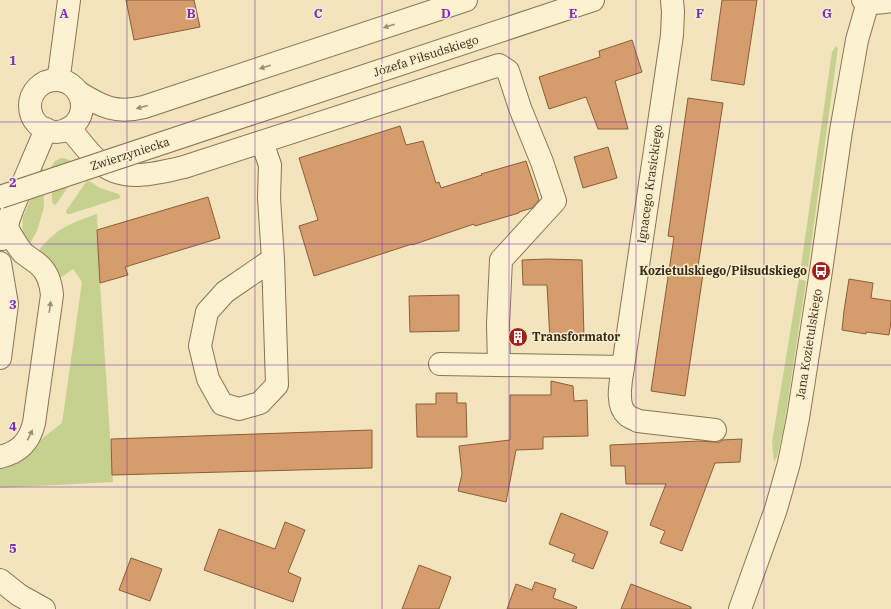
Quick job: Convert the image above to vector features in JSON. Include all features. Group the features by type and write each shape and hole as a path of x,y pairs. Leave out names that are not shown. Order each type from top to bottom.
{"street":[{"path":"58,80 68,0"},
{"path":"78,92 96,103 108,108 118,110 135,109 414,9 466,0"},
{"name":"Józefa Piłsudskiego","path":"259,111 593,0"},
{"name":"Ignacego Krasickiego","path":"672,0 672,35 623,367 620,398 621,408 627,415 638,421 715,430"},
{"path":"866,1 883,3 891,1"},
{"name":"Jana Kozietulskiego","path":"740,609 776,509 789,464 798,418 842,124 857,40 866,1"},
{"path":"69,128 97,160 112,171 140,175 153,174 184,167 499,65 508,72 520,108 556,200 501,260 498,324 499,365"},
{"path":"51,80 66,82 73,86 78,92 81,98 81,112 78,119 69,128 62,131 54,131 40,126 35,120 32,114 31,100 38,87 44,83 51,80"},
{"name":"Zwierzyniecka","path":"0,197 259,111"},
{"path":"0,457 18,450 24,445 32,431 52,295 49,280 42,268 22,252 14,241 3,236 20,188 46,129"},
{"path":"262,142 270,165 269,198 272,259 277,385 260,404 239,409 222,404 208,379 200,346 207,312 225,292 272,259"},
{"path":"0,263 7,304 0,358"},
{"path":"440,364 623,367"},
{"path":"0,580 19,595 44,609"}],"green space":[{"path":"836,46 838,48 808,267 801,266 832,52"},
{"path":"61,158 72,162 78,172 55,205 52,201 51,167 55,161"},
{"path":"43,167 44,207 37,231 28,247 22,236 23,217"},
{"path":"88,181 100,188 119,194 120,198 67,214 66,211"},
{"path":"97,214 113,482 0,488 0,467 35,444 62,423 82,282 73,269 59,279 36,254 49,239 63,228"},
{"path":"799,279 806,281 784,426 777,457 774,462 772,442"}],"building":[{"path":"126,0 194,0 200,27 134,40"},
{"path":"722,0 757,0 744,85 711,80"},
{"path":"632,40 642,72 615,81 628,129 598,129 586,97 549,109 539,77 600,57 599,51"},
{"path":"688,98 723,103 697,273 703,274 685,396 651,391 674,237 668,236"},
{"path":"400,126 406,145 423,141 436,183 439,182 441,188 482,175 481,174 526,161 539,200 532,208 519,213 475,226 474,224 314,276 299,226 318,220 299,158"},
{"path":"608,147 617,178 583,188 574,157"},
{"path":"208,197 220,238 125,267 128,275 100,283 97,230"},
{"path":"522,260 582,260 584,338 550,340 547,285 523,285"},
{"path":"849,279 873,283 871,298 891,301 889,335 866,332 866,334 842,330"},
{"path":"459,295 459,331 410,332 409,296"},
{"path":"551,381 573,386 574,401 587,400 588,436 543,437 543,449 516,450 506,502 458,491 462,474 459,446 510,440 510,395 551,395"},
{"path":"436,393 457,393 457,403 466,403 467,437 417,437 416,404 436,404"},
{"path":"372,430 372,468 112,475 111,439"},
{"path":"742,439 740,462 715,463 682,551 660,543 665,531 650,525 666,484 626,484 625,466 611,466 610,445 700,441 720,442 722,440"},
{"path":"561,513 608,532 593,569 572,561 575,554 549,544"},
{"path":"285,522 305,530 288,572 301,578 293,602 204,570 219,529 275,549"},
{"path":"131,558 162,569 150,601 119,590"},
{"path":"419,565 451,577 439,609 402,609"},
{"path":"535,582 556,589 553,598 577,607 576,609 507,609 516,584 532,590"},
{"path":"631,584 691,607 691,609 621,609"}],"place":[{"name":"Kozietulskiego/Piłsudskiego","path":"821,271"},
{"name":"Transformator","path":"518,337"}]}
